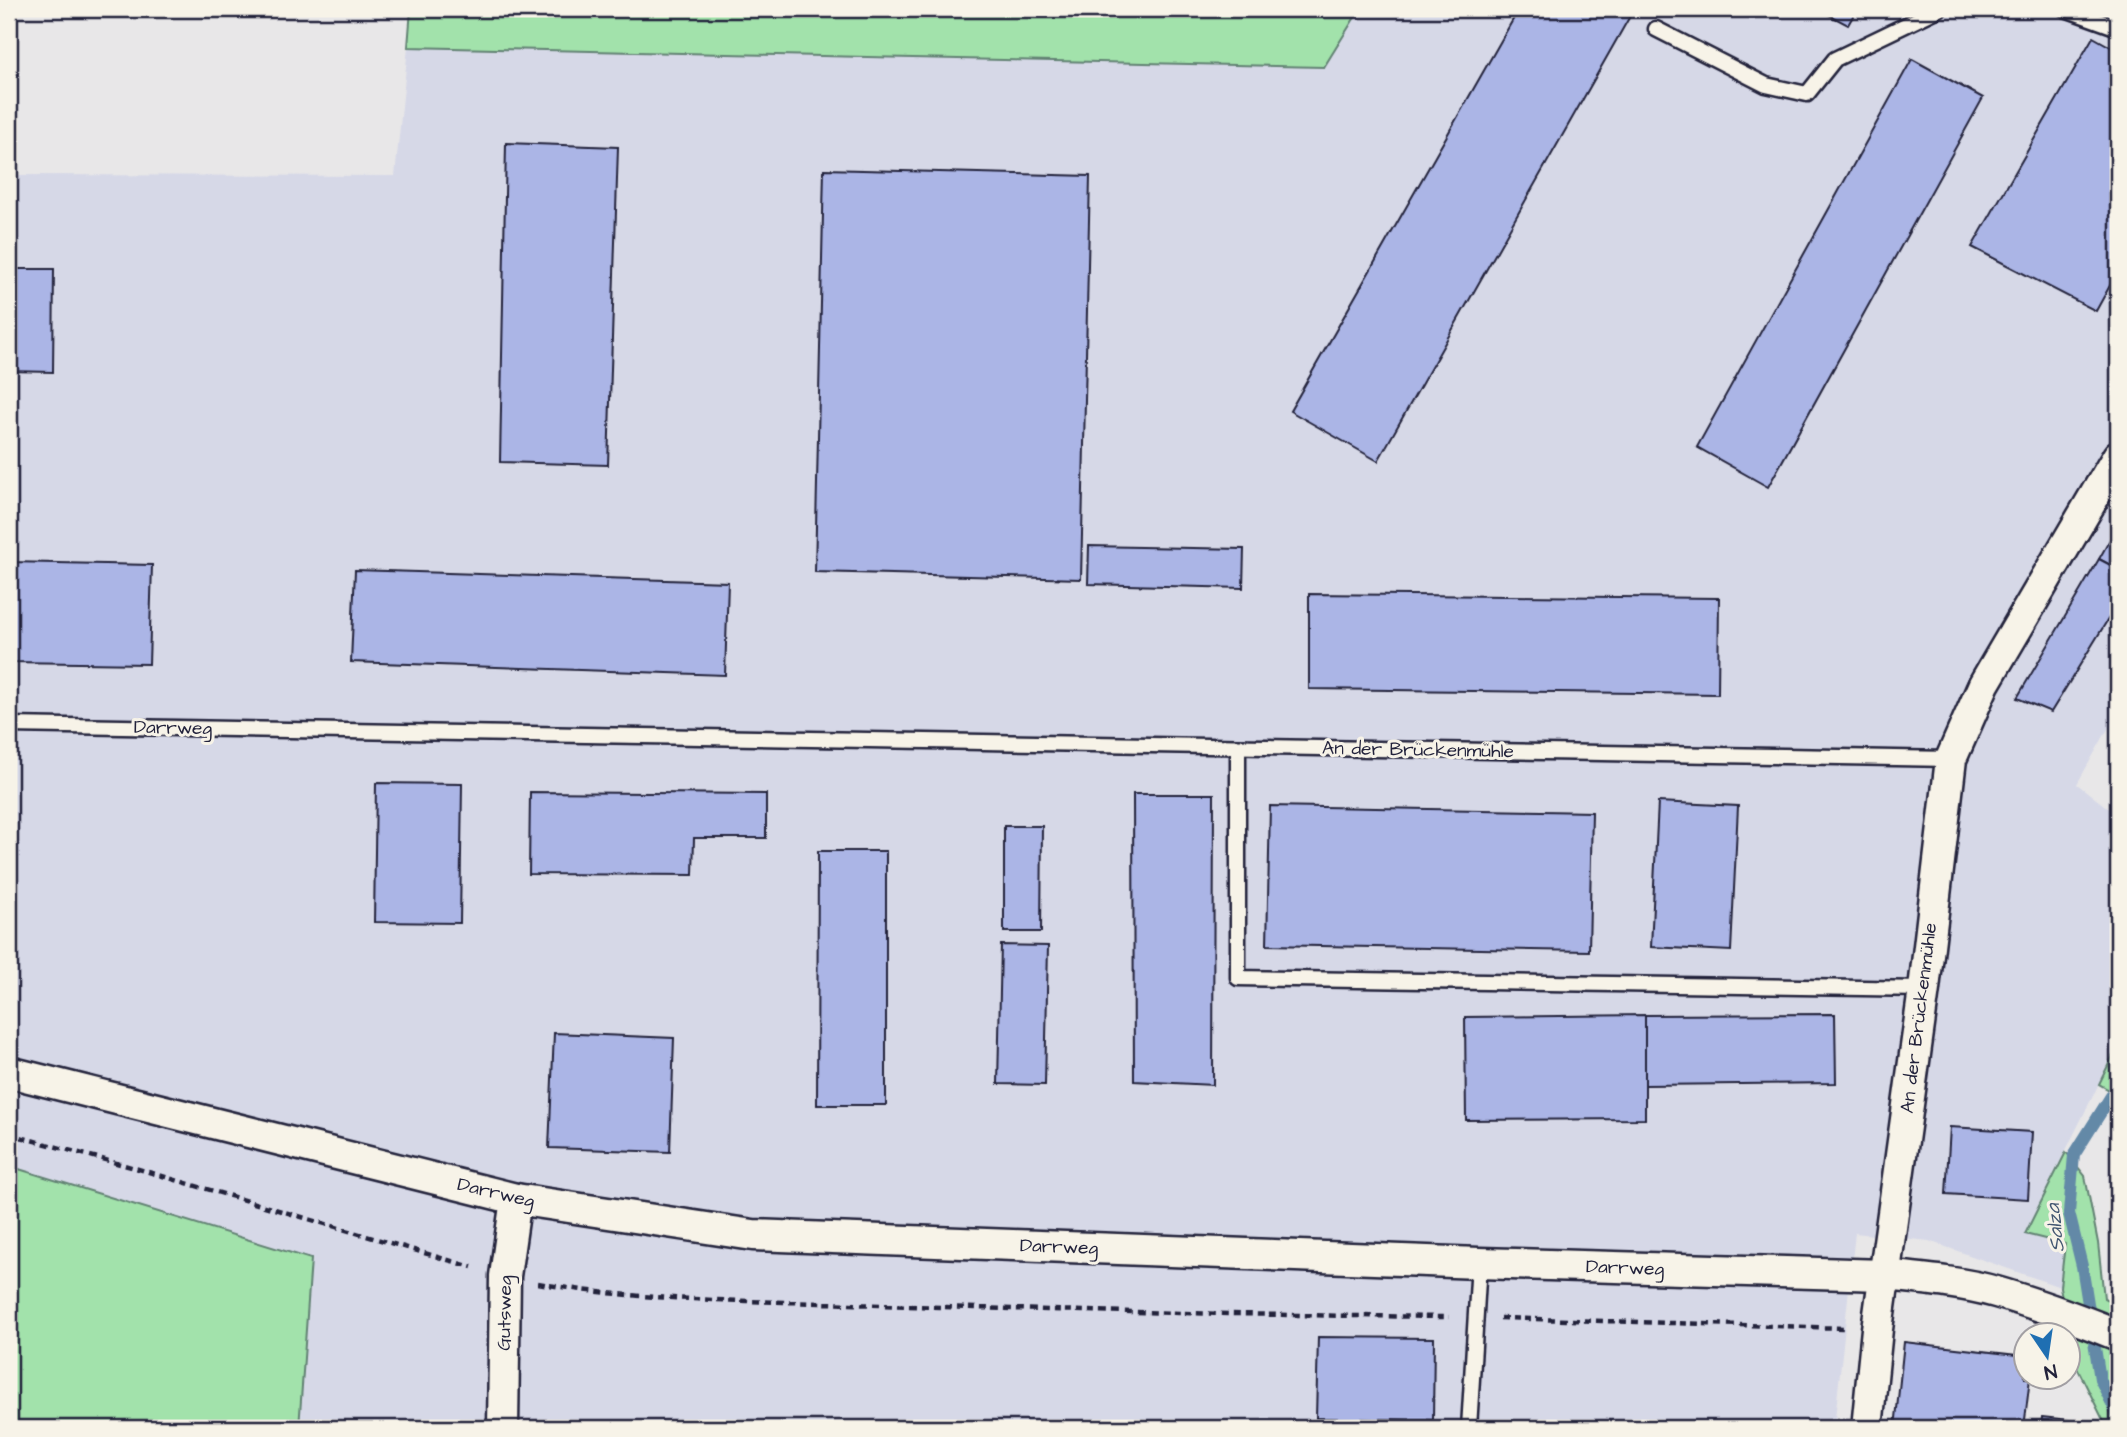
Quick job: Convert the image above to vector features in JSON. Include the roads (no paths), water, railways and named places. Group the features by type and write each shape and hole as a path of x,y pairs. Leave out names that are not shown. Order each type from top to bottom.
{"street":[{"name":"An der Brückenmühle","path":"1867,1428 1877,1329 1924,989 1951,759 1984,684 2118,456"},
{"name":"Darrweg","path":"9,1072 516,1199 753,1235 1479,1263 1884,1275 1934,1280 1994,1291 2057,1311 2118,1335"},
{"name":"Gutsweg","path":"503,1428 505,1276 516,1199"}],"lane":[{"path":"1656,29 1766,85 1807,94 1835,59 1939,9"},
{"path":"2065,9 2118,28"},
{"name":"Darrweg","path":"9,725 884,741"},
{"name":"An der Brückenmühle","path":"884,741 1951,759"},
{"path":"1238,747 1238,978 1924,989"},
{"path":"1469,1428 1479,1263"}],"waterway":[{"name":"Salza","path":"2118,1085 2074,1155 2069,1213 2082,1266 2100,1379 2118,1416"}]}
